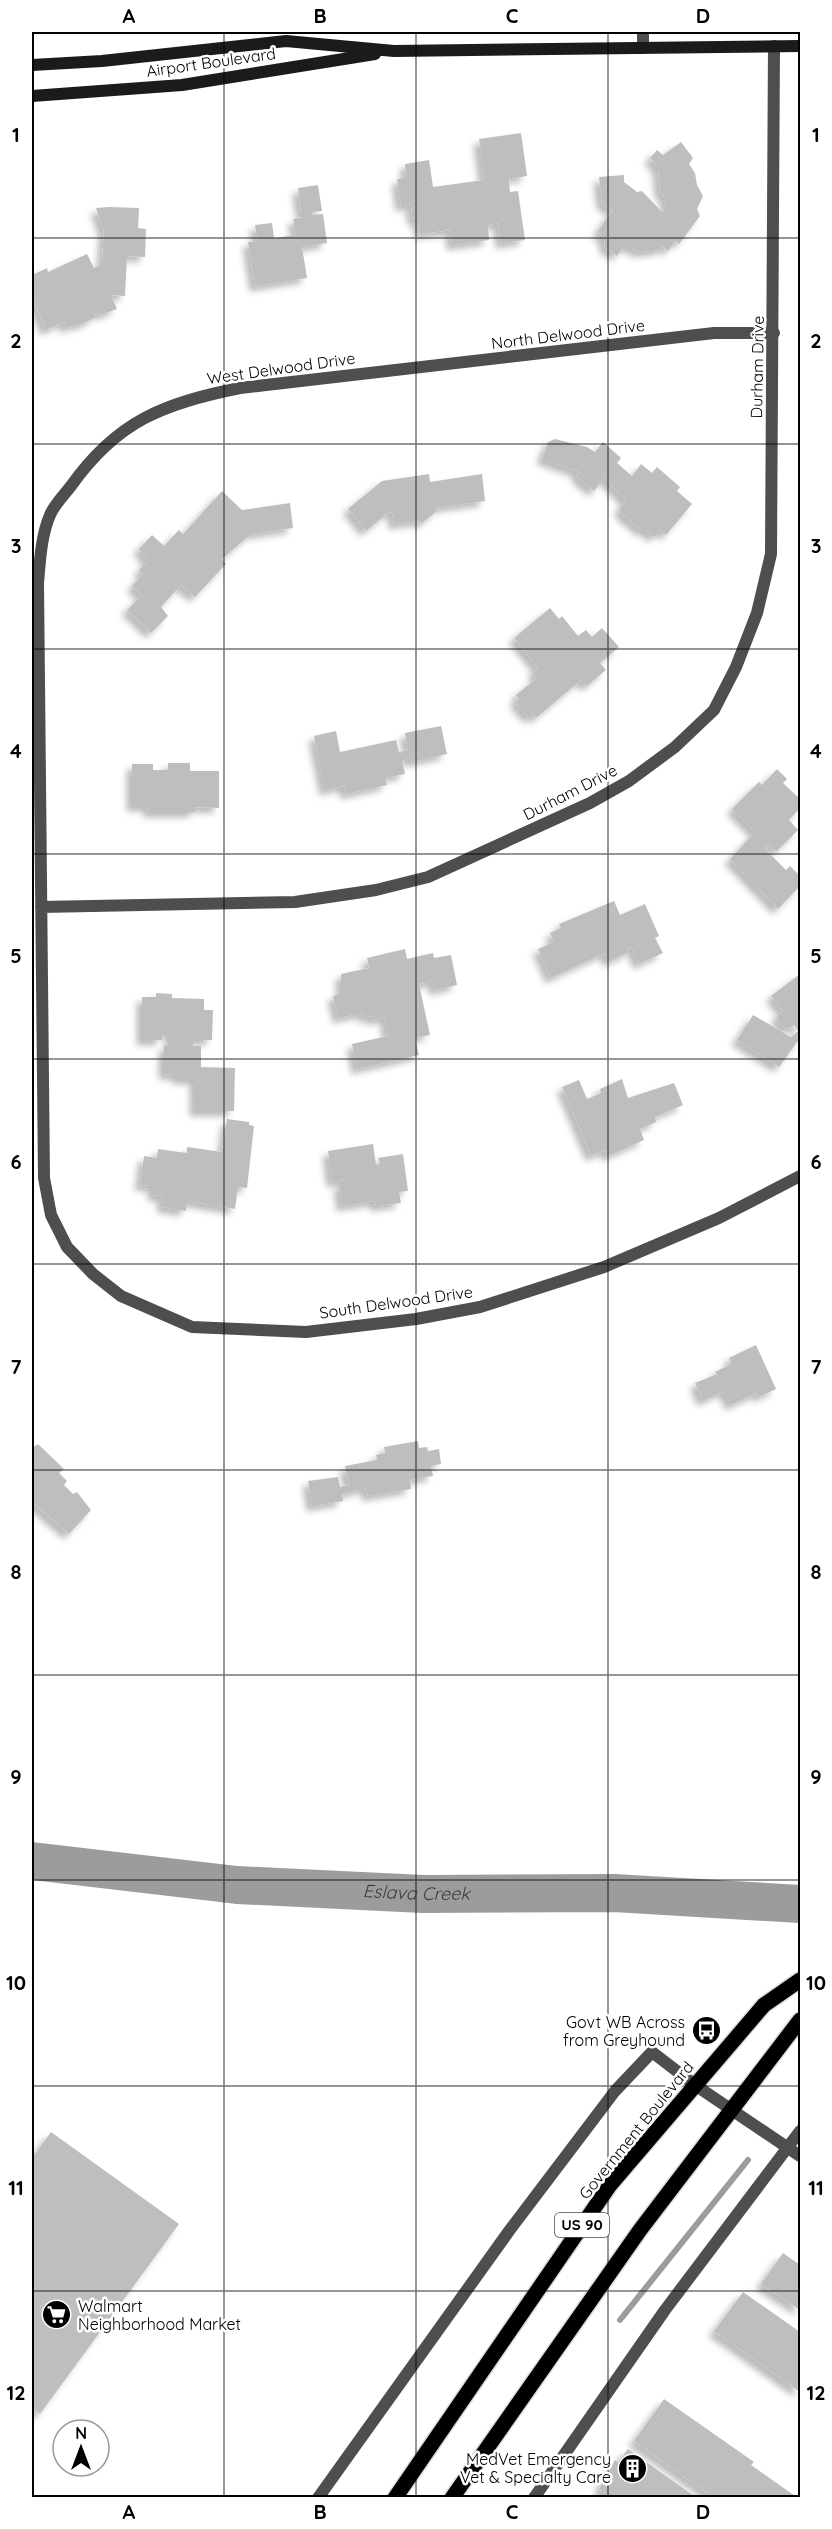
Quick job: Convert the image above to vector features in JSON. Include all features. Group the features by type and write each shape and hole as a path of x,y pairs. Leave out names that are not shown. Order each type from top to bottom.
{"main road":[{"name":"Airport Boulevard","path":"32,65 102,61 286,41 394,51 801,46"},
{"name":"Airport Boulevard","path":"32,96 182,85 394,51"},
{"name":"Government Boulevard","path":"395,2498 610,2185 764,2005 801,1980"},
{"name":"US 90","path":"452,2498 640,2230 801,2020"}],"street":[{"path":"643,32 643,48"},
{"name":"Durham Drive","path":"41,907 295,902 376,890 428,877 590,803 629,781 675,747 714,710 736,667 760,603 771,554 774,46"},
{"name":"North Delwood Drive","path":"367,373 714,333 774,333"},
{"name":"West Delwood Drive","path":"51,1215 44,1178 38,583 43,540 50,514 87,464 112,439 145,417 190,398 230,390 367,373"},
{"name":"South Delwood Drive","path":"51,1215 67,1247 93,1274 121,1296 154,1313 192,1327 306,1332 416,1319 480,1308 604,1268 719,1218 801,1176"},
{"path":"318,2498 509,2231 615,2091 652,2052 695,2085 801,2156"},
{"path":"534,2498 665,2310 801,2131"}],"building":[{"path":"521,133 527,176 509,179 510,192 518,191 525,240 501,243 498,223 488,225 489,240 452,245 451,230 420,234 418,220 413,220 411,204 401,206 397,179 406,178 405,164 429,160 433,187 484,180 479,139"},
{"path":"681,142 693,158 689,164 695,173 697,185 703,196 697,209 700,216 679,244 675,241 668,251 662,246 660,250 639,252 630,247 623,247 617,256 605,247 604,239 598,231 613,210 602,204 599,177 624,175 624,182 637,192 642,191 662,212 666,207 665,198 660,191 658,168 650,158 657,150 663,155"},
{"path":"318,185 322,211 312,212 312,215 323,214 327,243 302,247 307,278 255,286 248,242 257,241 255,225 272,223 274,238 296,235 293,219 305,217 304,213 301,213 298,188"},
{"path":"96,208 139,208 138,228 146,229 145,257 127,256 125,296 111,295 117,309 101,315 99,312 95,314 96,317 78,326 78,323 67,328 64,322 46,330 32,298 32,275 47,268 48,272 87,254 94,268 102,264 104,232"},
{"path":"555,439 587,447 595,452 603,442 621,458 617,463 632,476 641,464 652,473 657,467 680,487 677,491 692,504 666,535 661,530 654,537 646,530 641,530 621,513 620,508 626,501 604,478 594,491 576,476 579,472 542,459 548,442"},
{"path":"429,474 430,482 482,474 485,501 435,508 437,511 422,523 418,521 394,524 392,512 388,513 366,531 348,509 382,481"},
{"path":"222,491 242,510 290,503 293,528 251,534 222,559 226,564 195,597 181,585 161,607 168,616 151,633 127,610 142,595 132,586 143,574 139,570 148,561 139,549 152,535 164,546 179,530 183,534"},
{"path":"550,608 559,619 562,616 578,636 586,630 592,637 602,628 619,647 600,663 606,670 587,686 581,680 536,718 533,714 529,718 515,702 519,699 516,695 537,678 533,672 538,668 514,638"},
{"path":"441,726 447,754 412,762 411,758 402,761 405,774 385,778 387,785 346,794 344,786 325,790 314,736 336,731 340,752 396,740 399,752 408,750 405,733"},
{"path":"168,763 190,763 190,771 219,771 219,808 195,807 195,812 148,812 149,806 132,806 132,764 153,764 153,770 168,770"},
{"path":"777,769 787,779 783,783 800,799 800,808 789,820 798,830 776,852 769,844 765,849 786,870 790,866 800,876 800,886 778,909 730,859 755,832 732,809 759,782 762,785"},
{"path":"614,901 620,915 645,904 659,936 655,938 663,953 639,964 631,947 627,949 629,952 609,962 605,953 551,978 538,949 554,942 550,933 561,928 559,924"},
{"path":"405,949 407,959 433,953 434,958 451,955 457,985 435,990 433,981 419,984 430,1035 415,1038 419,1055 357,1069 352,1044 388,1036 385,1017 373,1020 372,1016 365,1018 363,1013 338,1018 333,996 341,993 341,974 369,968 367,958"},
{"path":"800,974 800,1038 779,1067 737,1040 753,1015 791,1037 798,1031 794,1025 789,1029 783,1027 777,1020 778,1015 783,1011 771,996"},
{"path":"156,993 172,994 172,998 204,999 204,1010 213,1010 212,1040 193,1040 193,1046 201,1046 201,1067 235,1068 234,1111 195,1111 195,1079 178,1079 178,1075 164,1074 164,1046 170,1046 170,1032 162,1032 162,1040 142,1040 142,997 156,997"},
{"path":"622,1079 628,1098 674,1083 683,1105 655,1117 656,1122 640,1129 644,1140 608,1156 605,1150 591,1156 562,1087 579,1080 587,1099 601,1093 600,1089"},
{"path":"227,1119 249,1122 249,1125 254,1126 247,1188 238,1187 235,1209 187,1201 186,1211 162,1207 163,1197 153,1195 153,1186 140,1185 144,1156 157,1158 158,1149 187,1153 187,1147 222,1152"},
{"path":"373,1144 376,1165 380,1164 378,1158 403,1154 408,1191 399,1192 401,1203 376,1206 375,1201 342,1206 339,1185 344,1185 344,1180 332,1182 328,1151"},
{"path":"756,1345 776,1389 759,1397 757,1393 731,1405 724,1391 703,1401 695,1383 717,1374 715,1372 731,1364 729,1358"},
{"path":"418,1441 419,1448 427,1447 428,1451 439,1449 441,1464 431,1466 433,1476 410,1480 411,1489 368,1496 366,1488 342,1494 343,1501 312,1506 308,1481 338,1477 340,1487 349,1485 345,1466 377,1460 376,1455 385,1453 384,1447"},
{"path":"38,1444 64,1469 59,1473 67,1481 64,1485 73,1494 77,1492 91,1510 69,1534 32,1502 32,1448"},
{"path":"51,2132 179,2224 40,2414 32,2408 32,2158"},
{"path":"783,2253 800,2265 800,2310 761,2284"},
{"path":"743,2292 800,2332 800,2392 714,2331"},
{"path":"664,2399 754,2462 751,2465 798,2498 714,2498 634,2441"},
{"name":"MedVet Emergency Vet & Specialty Care","path":"628,2449 693,2495 691,2498 611,2498 599,2489 615,2460 618,2462"}],"waterway":[{"name":"Eslava Creek","path":"32,1861 237,1885 423,1894 614,1893 800,1904"},
{"path":"620,2320 748,2160"}],"place":[{"name":"Govt WB Across from Greyhound","path":"706,2031"},
{"name":"Walmart Neighborhood Market","path":"57,2315"},
{"name":"MedVet Emergency Vet & Specialty Care","path":"632,2468"}]}
